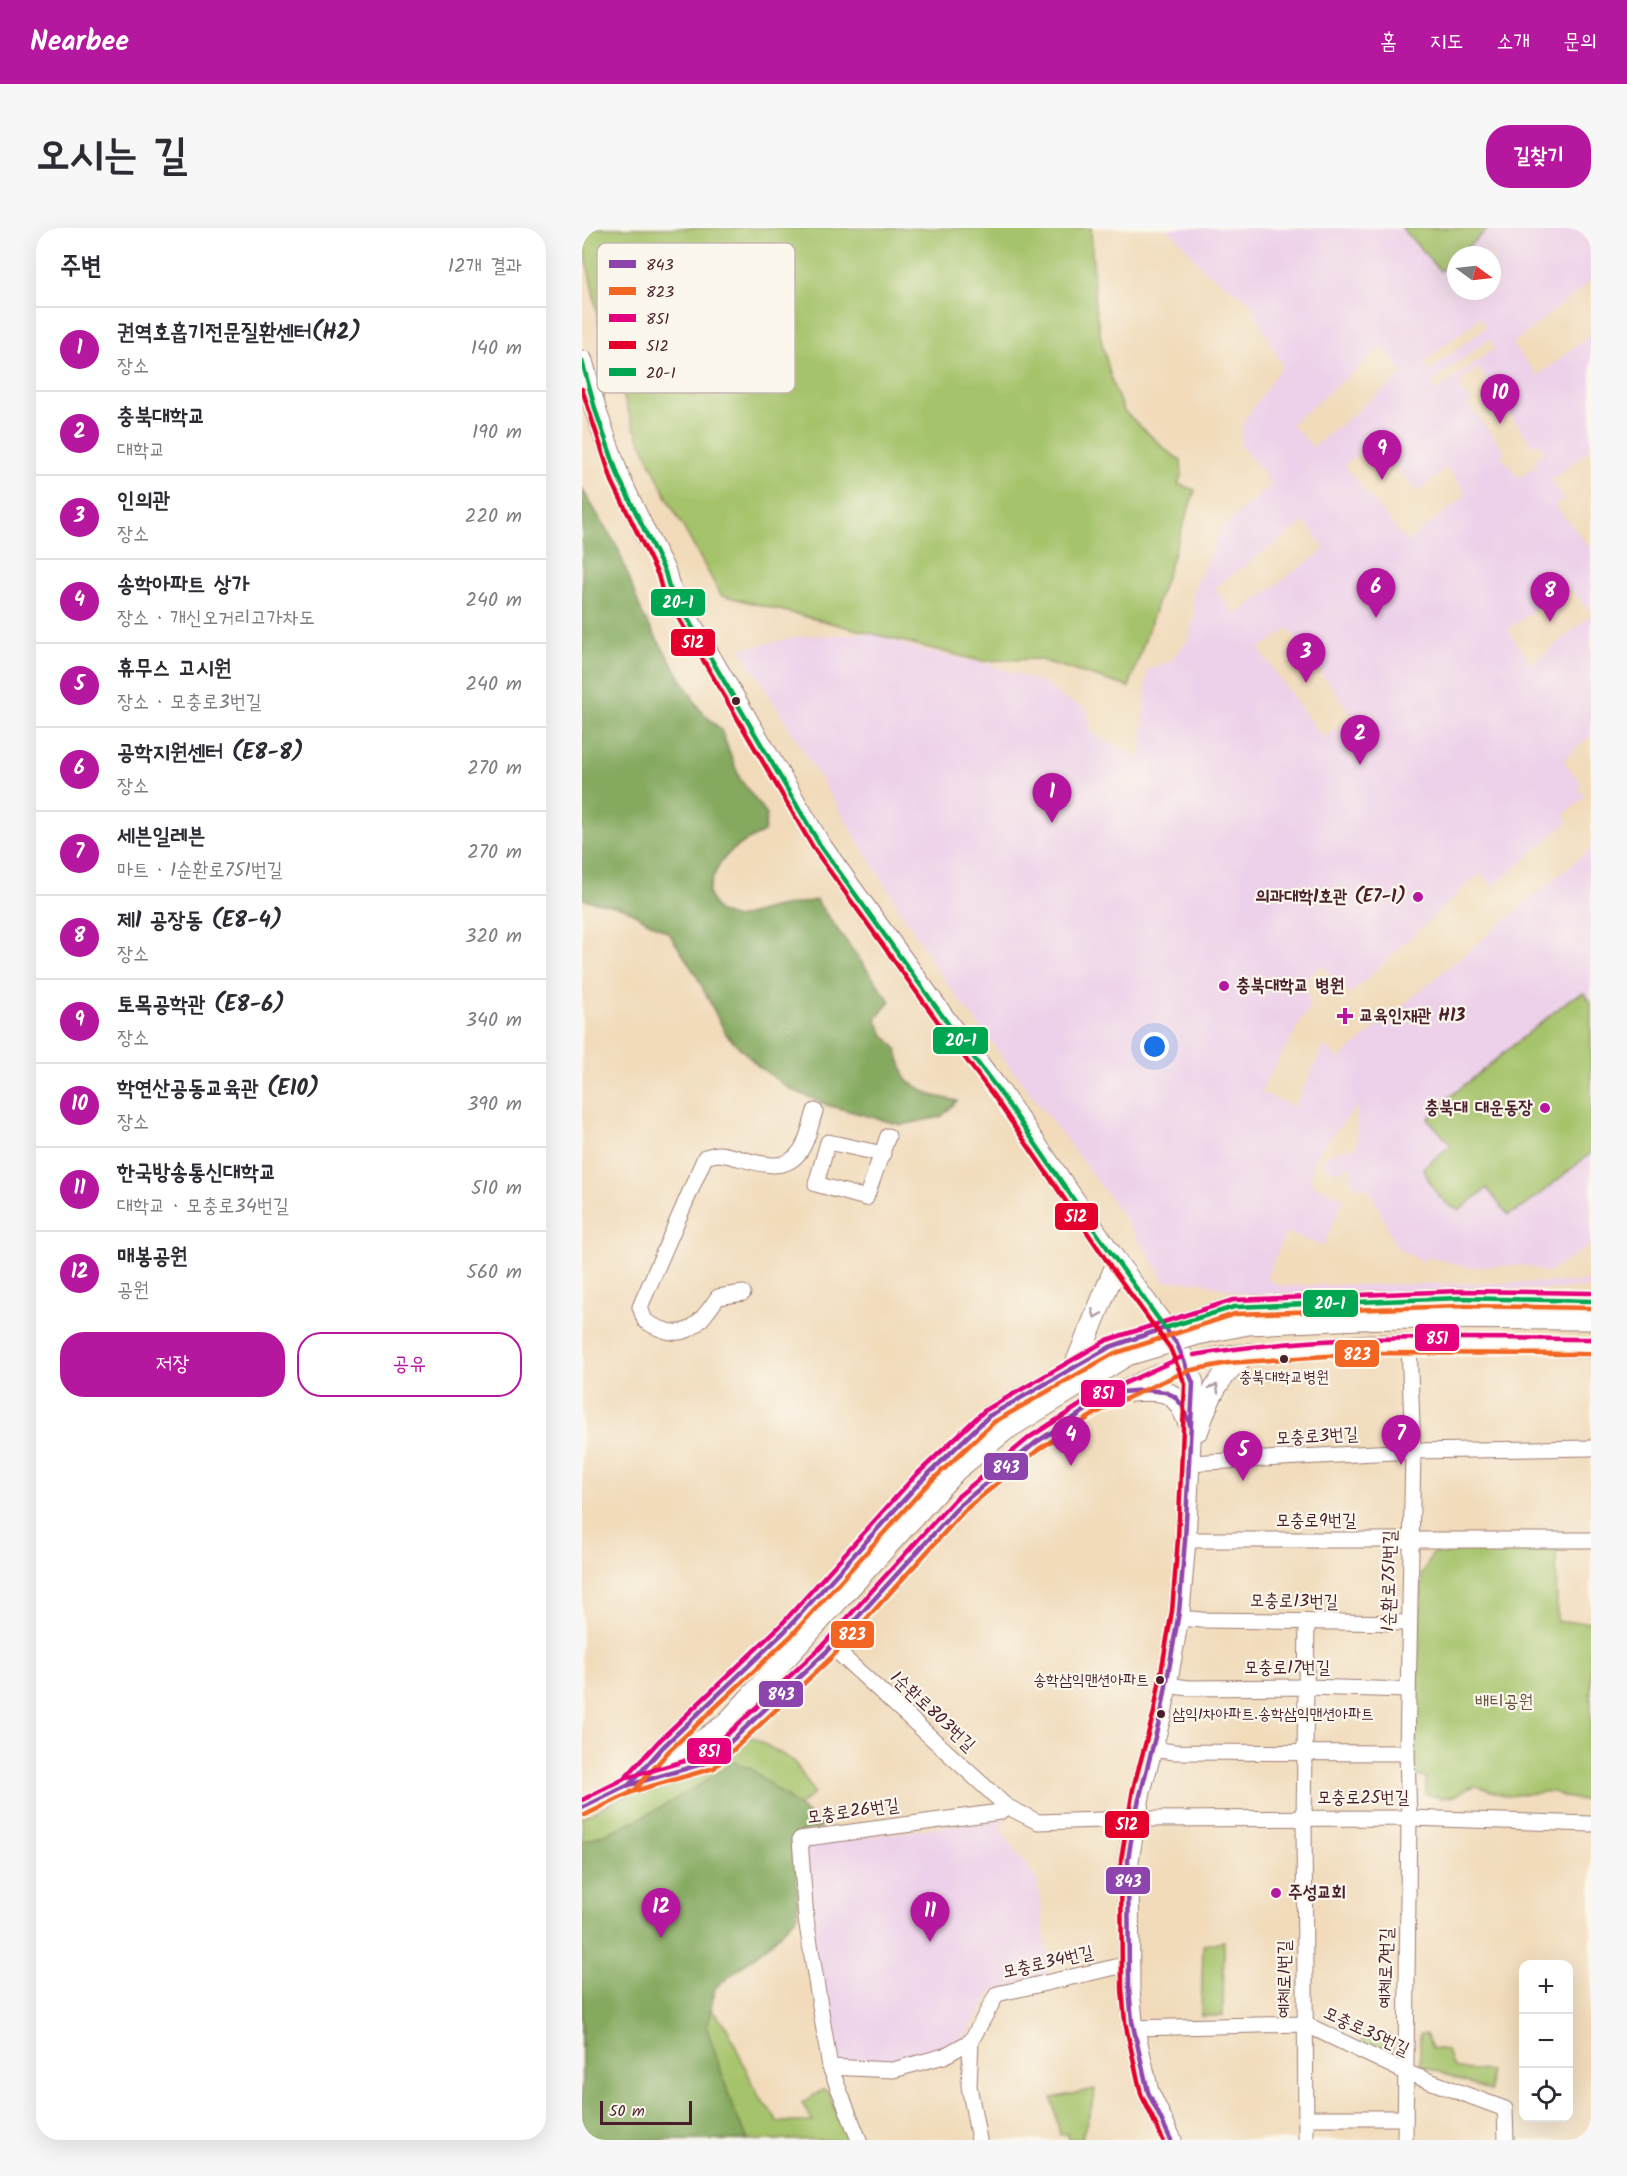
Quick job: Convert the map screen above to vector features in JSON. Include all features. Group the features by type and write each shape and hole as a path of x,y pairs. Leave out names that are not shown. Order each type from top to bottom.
{"main road":[{"path":"582,361 596,412 619,478 665,572 669,587 820,845 999,1091 1117,1263 1177,1344 1193,1383 1185,1539 1178,1618 1166,1685 1134,1819 1128,1860 1129,1989 1133,2028 1148,2092 1171,2140"},
{"path":"1075,1366 1117,1263"},
{"path":"629,1785 663,1747 785,1631 920,1482 989,1416 1110,1347 1234,1307 1460,1298 1591,1301"},
{"path":"582,1808 657,1772 726,1724 956,1470 1005,1430 1127,1355 1198,1334 1259,1323 1383,1318 1591,1319"},
{"path":"629,1785 709,1762 831,1646 960,1505 1035,1443 1092,1406 1121,1392 1185,1364 1251,1353 1369,1345 1591,1347"},
{"path":"1189,1463 1207,1403 1217,1384 1227,1370 1251,1353"},
{"path":"1121,1392 1147,1390 1165,1392 1174,1396 1182,1405 1191,1427"}],"street":[{"path":"743,1293 718,1297 701,1321 687,1330 670,1333 645,1321 640,1307 705,1156 718,1154 757,1164 774,1165 789,1162 801,1150 814,1111"},
{"path":"883,1154 828,1142 816,1184 866,1198 883,1154 888,1136"},
{"name":"1순환로751번길","path":"1408,1818 1407,1753 1413,1451 1409,1345"},
{"name":"모충로3번길","path":"1189,1463 1413,1451 1591,1448"},
{"name":"모충로9번길","path":"1185,1539 1591,1540"},
{"name":"모충로13번길","path":"1178,1618 1409,1623"},
{"name":"예체로1번길","path":"1306,2140 1304,1818 1307,1622"},
{"name":"1순환로803번길","path":"831,1646 1006,1806"},
{"name":"모충로17번길","path":"1166,1685 1190,1688 1306,1687 1408,1690"},
{"path":"1151,1749 1174,1752 1407,1753"},
{"path":"1006,1806 1038,1821 1134,1819"},
{"name":"모충로26번길","path":"830,2067 806,1919 800,1839 1000,1812 1006,1806"},
{"name":"모충로25번길","path":"1134,1819 1408,1818 1591,1824"},
{"name":"예체로7번길","path":"1405,2140 1408,1818"},
{"name":"모충로34번길","path":"971,2041 997,1995 1129,1964"},
{"name":"모충로35번길","path":"1133,2028 1305,2024 1405,2072 1505,2109 1506,2140"},
{"path":"859,2140 830,2067 893,2070 944,2056 971,2041"},
{"path":"971,2041 969,2086 979,2140"},
{"path":"1306,2118 1405,2118"}],"shaded area":[{"path":"1164,228 1591,228 1591,281 1512,344 1538,376 1591,334 1591,448 1551,480 1564,498 1555,505 1591,549 1591,612 1566,585 1508,630 1532,664 1591,615 1591,738 1589,737 1563,760 1582,784 1577,788 1585,796 1564,815 1569,821 1493,887 1480,873 1350,994 1322,966 1306,978 1309,1007 1260,1092 1294,1107 1324,1046 1339,1059 1591,848 1591,1245 1548,1273 1526,1265 1466,1267 1427,1256 1424,1263 1396,1247 1370,1189 1353,1186 1349,1165 1339,1172 1322,1165 1327,1154 1357,1147 1357,1106 1316,1154 1309,1182 1344,1198 1323,1246 1286,1232 1266,1278 1280,1286 1591,1282 1591,1288 1256,1297 1202,1282 1164,1281 1150,1256 1104,1190 939,973 741,649 802,636 872,634 921,650 990,665 1046,684 1062,698 1086,708 1092,734 1141,759 1147,670 1170,661 1189,638 1195,614 1192,601 1194,588 1221,529 1271,485 1264,473 1240,445 1243,422 1282,366 1250,302 1203,269 1178,238","holes":["1480,317 1486,327 1429,371 1424,362","1489,339 1495,348 1437,391 1431,383","1383,347 1403,374 1313,447 1291,424","1478,368 1485,378 1483,381 1534,446 1538,443 1544,451 1535,459 1538,463 1520,478 1501,456 1506,452 1468,405 1472,401 1467,394 1463,395 1459,389 1462,386 1459,382","1375,441 1417,492 1447,468 1467,494 1407,542 1344,465","1305,522 1325,549 1235,615 1215,587","1289,628 1353,717 1323,739 1259,649"]},
{"path":"1007,1818 999,1828 1037,1880 1050,1974 993,1991 965,2036 932,2053 893,2067 844,2064 834,2057 817,1969 804,1851 809,1844"}],"green space":[{"path":"582,228 1091,228 1095,306 1114,388 1124,411 1181,461 1182,474 1178,484 1195,490 1129,687 1037,659 980,661 721,595 668,500 633,425 622,393 795,393 795,243 597,243 597,313"},
{"path":"1402,228 1489,228 1468,246 1447,246 1447,265 1440,271"},
{"path":"582,489 618,548 643,616 700,710 721,730 740,779 767,815 764,832 735,848 716,870 708,893 717,911 736,918 816,900 890,1001 876,1019 884,1035 896,1048 906,1080 931,1095 957,1101 941,1117 901,1125 827,1105 790,1089 759,1067 726,1034 696,975 669,933 624,908 582,899"},
{"path":"1584,993 1591,1002 1591,1153 1525,1206 1508,1215 1487,1188 1460,1210 1454,1208 1442,1200 1423,1168 1451,1145 1428,1119 1441,1104 1570,999"},
{"name":"배티공원","path":"1556,1544 1557,1622 1591,1622 1591,1798 1583,1800 1564,1797 1553,1791 1507,1796 1476,1786 1455,1796 1442,1798 1426,1794 1426,1777 1413,1775 1422,1574 1430,1557 1445,1547"},
{"path":"736,1728 794,1761 814,1793 793,1811 711,1960 706,2003 727,2028 758,2095 779,2122 813,2122 802,2103 824,2089 829,2093 838,2119 846,2118 864,2140 582,2140 582,1818 698,1758"},
{"path":"734,1762 751,1769 823,1826 796,1834 798,1915 772,1942 715,1988 707,2028 733,2108 748,2140 582,2140 582,1842 623,1826 661,1807"},
{"path":"1224,1941 1223,2016 1201,2016 1203,1945"},
{"path":"1420,2034 1426,2034 1432,2048 1447,2050 1451,2063 1457,2069 1490,2071 1491,2091 1420,2065"},
{"path":"1390,2035 1394,2054 1383,2056 1363,2046 1362,2037"},
{"path":"1095,2089 1081,2140 1069,2140 1068,2134 1060,2135 1052,2098"}],"transit line":[{"name":"20-1","path":"582,361 596,412 619,478 665,572 669,587 820,845 999,1091 1165,1328 1234,1307 1460,1298 1591,1301"},
{"name":"512","path":"582,389 612,481 658,575 662,590 814,849 993,1095 1111,1267 1170,1348 1185,1384 1178,1539 1172,1611 1154,1712 1133,1789 1121,1860 1122,1989 1125,2022 1141,2094 1163,2140"},
{"name":"851","path":"582,1800 624,1779 658,1742 780,1626 914,1477 984,1411 1107,1340 1233,1300 1460,1291 1591,1293"},
{"name":"823","path":"585,1815 634,1791 668,1752 791,1636 925,1487 994,1422 1113,1354 1235,1314 1460,1306 1591,1308"},
{"name":"843","path":"582,1808 629,1785 663,1747 785,1631 920,1482 989,1416 1110,1347 1165,1328 1177,1344 1193,1383 1185,1540 1179,1612 1161,1714 1135,1815 1128,1860 1129,1989 1132,2021 1148,2092 1171,2140"},
{"name":"851","path":"1194,1355 1294,1343 1392,1338 1591,1339"},
{"name":"823","path":"631,1792 714,1768 832,1657 965,1510 1039,1449 1096,1413 1157,1384 1187,1371 1228,1363 1369,1353 1591,1354"},
{"name":"851","path":"627,1778 705,1755 821,1647 955,1499 1030,1437 1088,1400 1182,1357"},
{"name":"843","path":"629,1785 709,1762 826,1652 960,1505 1035,1443 1092,1406 1121,1392 1147,1390 1165,1392 1174,1396 1182,1405 1191,1427"}],"place":[{"name":"학연산공동교육관 (E10)","path":"1500,424"},
{"name":"토목공학관 (E8-6)","path":"1382,480"},
{"name":"공학지원센터 (E8-8)","path":"1376,618"},
{"name":"제1 공장동 (E8-4)","path":"1550,622"},
{"name":"인의관","path":"1306,683"},
{"name":"충북대학교","path":"1360,765"},
{"name":"권역호흡기전문질환센터(H2)","path":"1052,823"},
{"name":"의과대학1호관 (E7-1)","path":"1418,897"},
{"name":"충북대학교 병원","path":"1224,986"},
{"name":"교육인재관 H13","path":"1345,1016"},
{"name":"충북대 대운동장","path":"1545,1108"},
{"name":"충북대학교병원","path":"1284,1359"},
{"name":"세븐일레븐","path":"1401,1465"},
{"name":"송학아파트 상가","path":"1071,1466"},
{"name":"휴무스 고시원","path":"1243,1481"},
{"name":"송학삼익맨션아파트","path":"1160,1680"},
{"name":"삼익1차아파트.송학삼익맨션아파트","path":"1161,1714"},
{"name":"주성교회","path":"1276,1893"},
{"name":"매봉공원","path":"661,1938"},
{"name":"한국방송통신대학교","path":"930,1942"}]}
